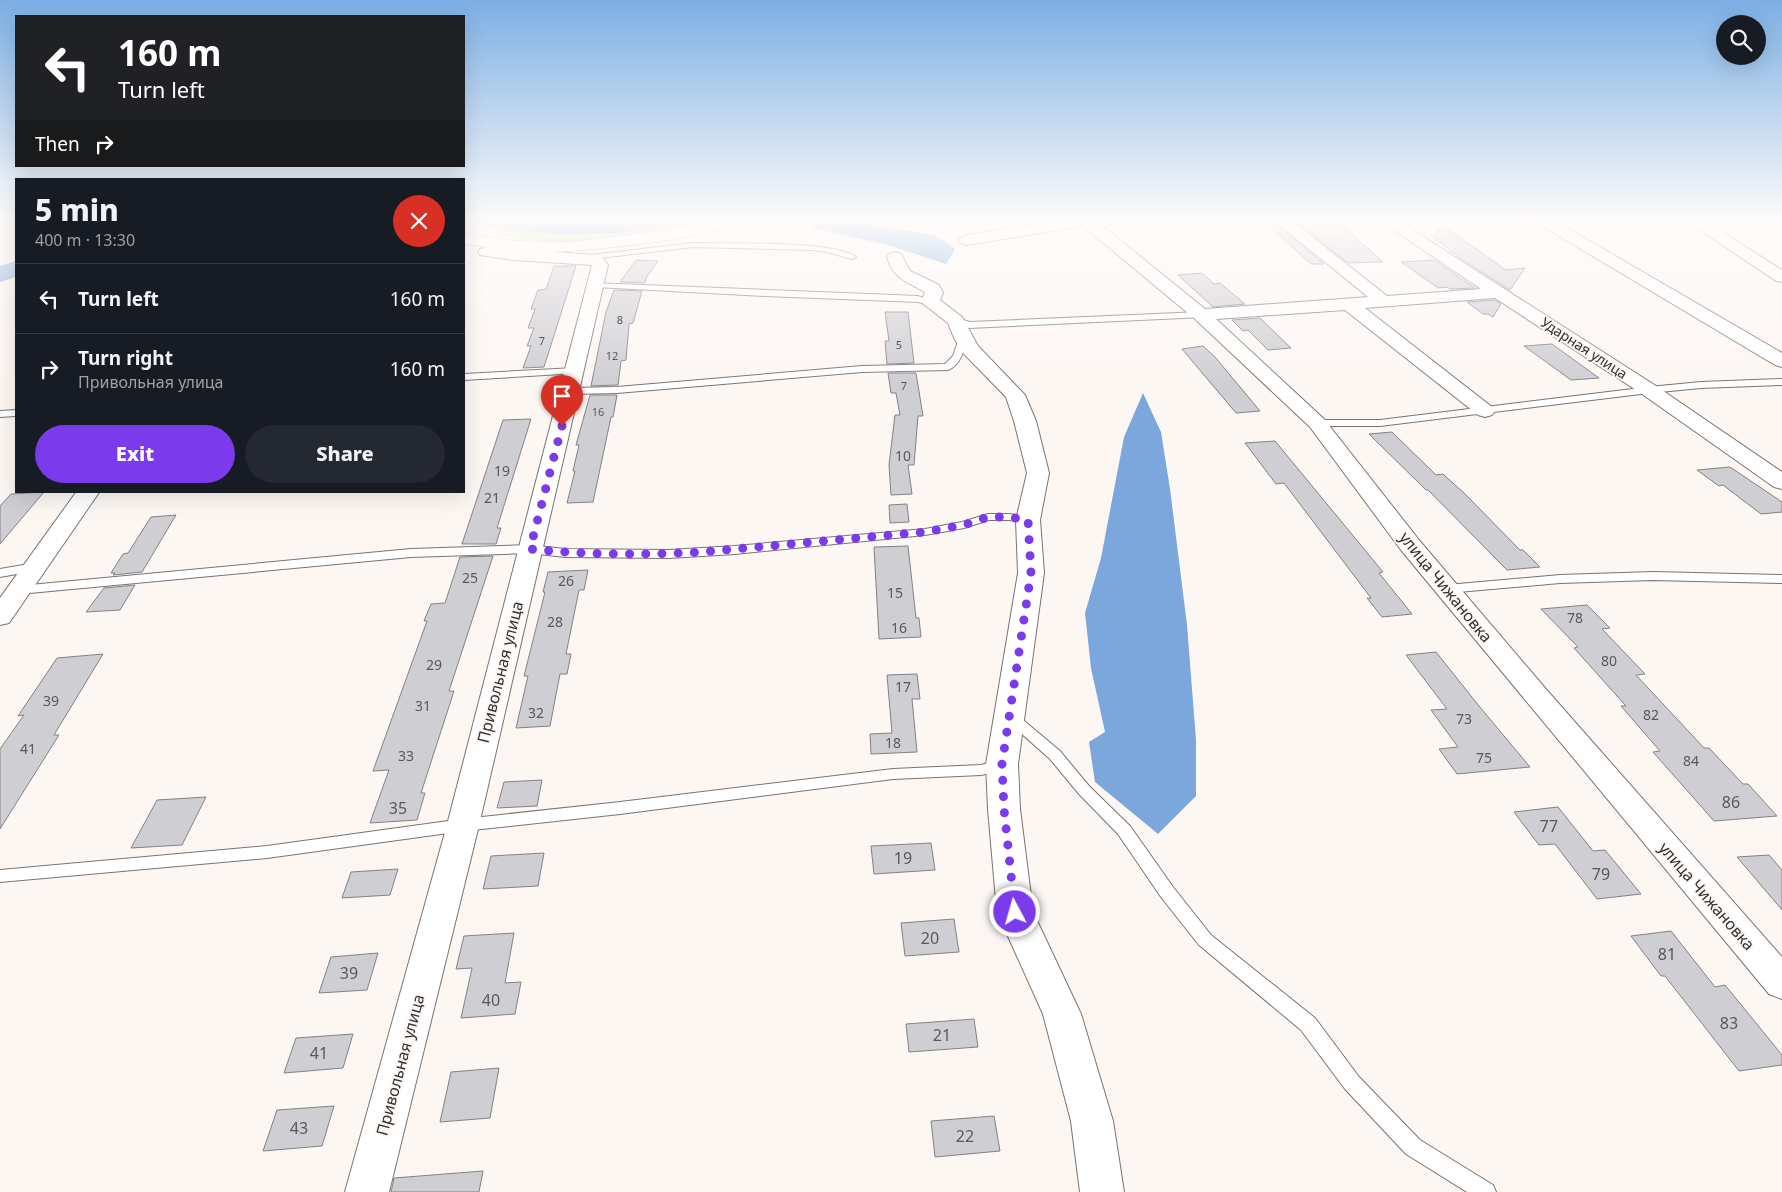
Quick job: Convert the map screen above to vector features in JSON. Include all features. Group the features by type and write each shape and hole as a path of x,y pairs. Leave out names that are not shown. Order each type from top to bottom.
{"street":[{"name":"Привольная улица","path":"367,1192 463,825 598,274"},
{"path":"902,274 933,289 934,293 930,302 937,305 959,330 971,350 1015,395 1025,421 1038,473 1028,520 1031,573 1002,764 1004,809 1015,912 1062,1014 1092,1121 1102,1192"},
{"name":"улица Чижановка","path":"1154,274 1317,423 1410,545 1535,695 1782,983"},
{"path":"1348,274 1383,301"},
{"name":"Ударная улица","path":"1469,274 1649,390 1782,482"},
{"path":"1634,274 1782,361"},
{"path":"1201,315 1498,292"},
{"path":"1349,304 1485,411"},
{"path":"0,617 88,493"}],"lane":[{"path":"595,285 765,294 918,299 930,302"},
{"path":"465,377 573,381 617,390 862,369 948,366 957,357 959,330 969,325 1201,315"},
{"path":"1317,423 1380,423 1649,390 1702,385 1782,382"},
{"path":"0,414 15,413"},
{"path":"19,590 402,554 530,549 565,553 678,553 925,532 964,525 988,517 1009,517 1028,520"},
{"path":"0,573 35,567"},
{"path":"1447,589 1570,578 1653,576 1782,579"},
{"path":"1009,716 1055,755 1084,790 1124,830 1167,892 1205,940 1308,1024 1352,1083 1413,1147 1486,1192"},
{"path":"0,876 267,852 463,825 630,807 893,774 981,770 1002,764"}],"water":[{"path":"1143,393 1161,432 1170,489 1187,625 1196,740 1196,796 1158,834 1095,782 1089,742 1105,732 1091,668 1085,613 1101,558 1124,437"}],"building":[{"path":"551,274 574,274 544,367 523,368 531,346 527,346 534,328 528,328 535,309 531,309 538,290 546,289"},
{"path":"626,274 649,274 645,283 620,282"},
{"path":"1203,274 1214,284 1220,283 1245,304 1213,307 1178,275"},
{"path":"1418,274 1454,274 1475,288 1450,289 1447,287 1438,288"},
{"path":"1484,274 1521,274 1510,290"},
{"path":"614,290 642,291 633,323 629,324 626,360 621,361 618,385 591,386 606,312"},
{"path":"1495,300 1501,304 1493,317 1483,314 1467,302"},
{"path":"885,312 908,312 914,363 887,364 885,341 889,341"},
{"path":"1260,318 1291,348 1268,350 1248,330 1243,331 1232,320"},
{"path":"1552,344 1599,378 1571,380 1524,346"},
{"path":"1203,346 1215,357 1260,411 1236,413 1182,349"},
{"path":"888,373 916,373 923,416 918,416 914,465 908,465 912,494 891,495 889,465 895,415 900,415 896,393 891,393"},
{"path":"590,395 617,395 613,417 611,417 593,502 567,503 579,445 576,445"},
{"path":"531,419 497,528 501,528 496,544 462,544 503,420"},
{"path":"1392,432 1436,475 1443,474 1464,493 1520,550 1523,550 1540,567 1507,570 1428,490 1369,434"},
{"path":"1275,441 1383,572 1379,573 1412,614 1382,617 1367,598 1371,598 1284,483 1276,484 1245,443"},
{"path":"1730,467 1782,502 1782,512 1761,514 1723,485 1719,486 1697,470"},
{"path":"43,493 0,544 0,506 11,494"},
{"path":"907,504 909,522 890,523 889,505"},
{"path":"176,515 142,572 113,575 115,573 111,573 123,554 128,553 151,517"},
{"path":"908,546 916,618 919,618 921,637 879,639 874,547"},
{"path":"493,556 449,691 454,691 421,793 425,793 417,820 370,823 389,770 373,771 427,621 424,621 431,604 445,603 460,557"},
{"path":"588,570 584,590 579,590 566,654 571,654 567,674 560,674 550,726 516,728 528,676 524,676 545,592 543,592 548,572"},
{"path":"135,585 120,610 86,612 104,588"},
{"path":"1587,605 1610,628 1602,629 1645,674 1636,675 1704,748 1709,748 1743,784 1748,784 1777,816 1714,821 1653,752 1660,751 1621,706 1626,706 1574,648 1578,647 1541,609"},
{"path":"1436,652 1530,767 1457,774 1439,749 1458,747 1431,710 1447,709 1406,655"},
{"path":"103,654 54,735 59,735 0,829 0,749 24,715 18,716 57,658"},
{"path":"917,674 920,699 912,699 917,752 871,754 870,734 892,733 887,675"},
{"path":"542,780 537,806 497,808 504,782"},
{"path":"206,797 182,845 131,848 157,800"},
{"path":"1558,807 1593,851 1605,850 1641,894 1597,899 1555,844 1539,845 1514,812"},
{"path":"931,843 935,870 874,874 871,846"},
{"path":"544,853 538,886 483,889 491,856"},
{"path":"1769,855 1782,870 1782,910 1737,857"},
{"path":"398,869 390,895 342,898 351,872"},
{"path":"954,919 959,952 905,956 901,923"},
{"path":"1671,931 1715,987 1725,985 1782,1055 1782,1065 1739,1071 1665,976 1661,976 1631,936"},
{"path":"514,933 505,983 521,982 515,1014 461,1018 472,968 456,969 464,936"},
{"path":"378,953 367,990 319,993 331,957"},
{"path":"974,1019 978,1047 909,1052 906,1024"},
{"path":"353,1034 343,1068 284,1073 296,1038"},
{"path":"499,1068 490,1118 440,1122 451,1072"},
{"path":"334,1106 322,1146 263,1151 277,1110"},
{"path":"994,1116 1000,1151 935,1157 931,1121"},
{"path":"483,1171 479,1192 391,1192 394,1178"}],"route":[{"path":"562,426 530,549 565,553 669,554 925,532 964,525 988,517 1009,517 1028,520 1031,573 1002,764 1004,809 1015,912"}]}
